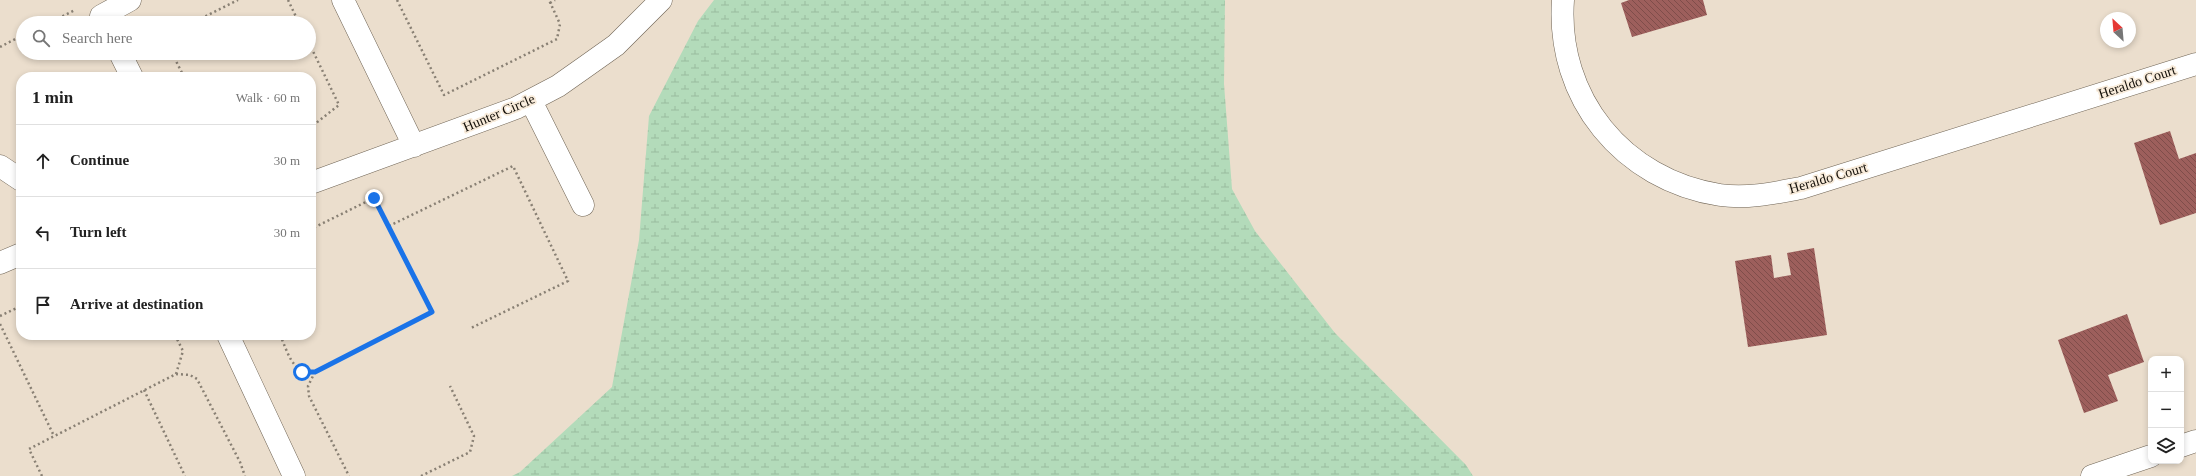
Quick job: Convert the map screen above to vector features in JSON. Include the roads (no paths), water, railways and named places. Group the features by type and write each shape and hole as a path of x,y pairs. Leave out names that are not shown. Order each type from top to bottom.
{"street":[{"path":"101,16 130,0"},
{"path":"344,0 414,146"},
{"name":"Hunter Circle","path":"316,181 499,116 531,101 558,86 616,45 661,0"},
{"name":"Heraldo Court","path":"1563,0 1564,37 1567,58 1574,79 1584,101 1613,142 1632,159 1651,171 1694,189 1721,195 1745,196 1801,188 2196,64"},
{"path":"124,60 130,72"},
{"path":"531,101 584,205"},
{"path":"0,166 16,177"},
{"path":"0,263 16,256"},
{"path":"230,340 294,476"},
{"path":"2184,445 2196,440"},
{"path":"2092,476 2148,457"}]}
